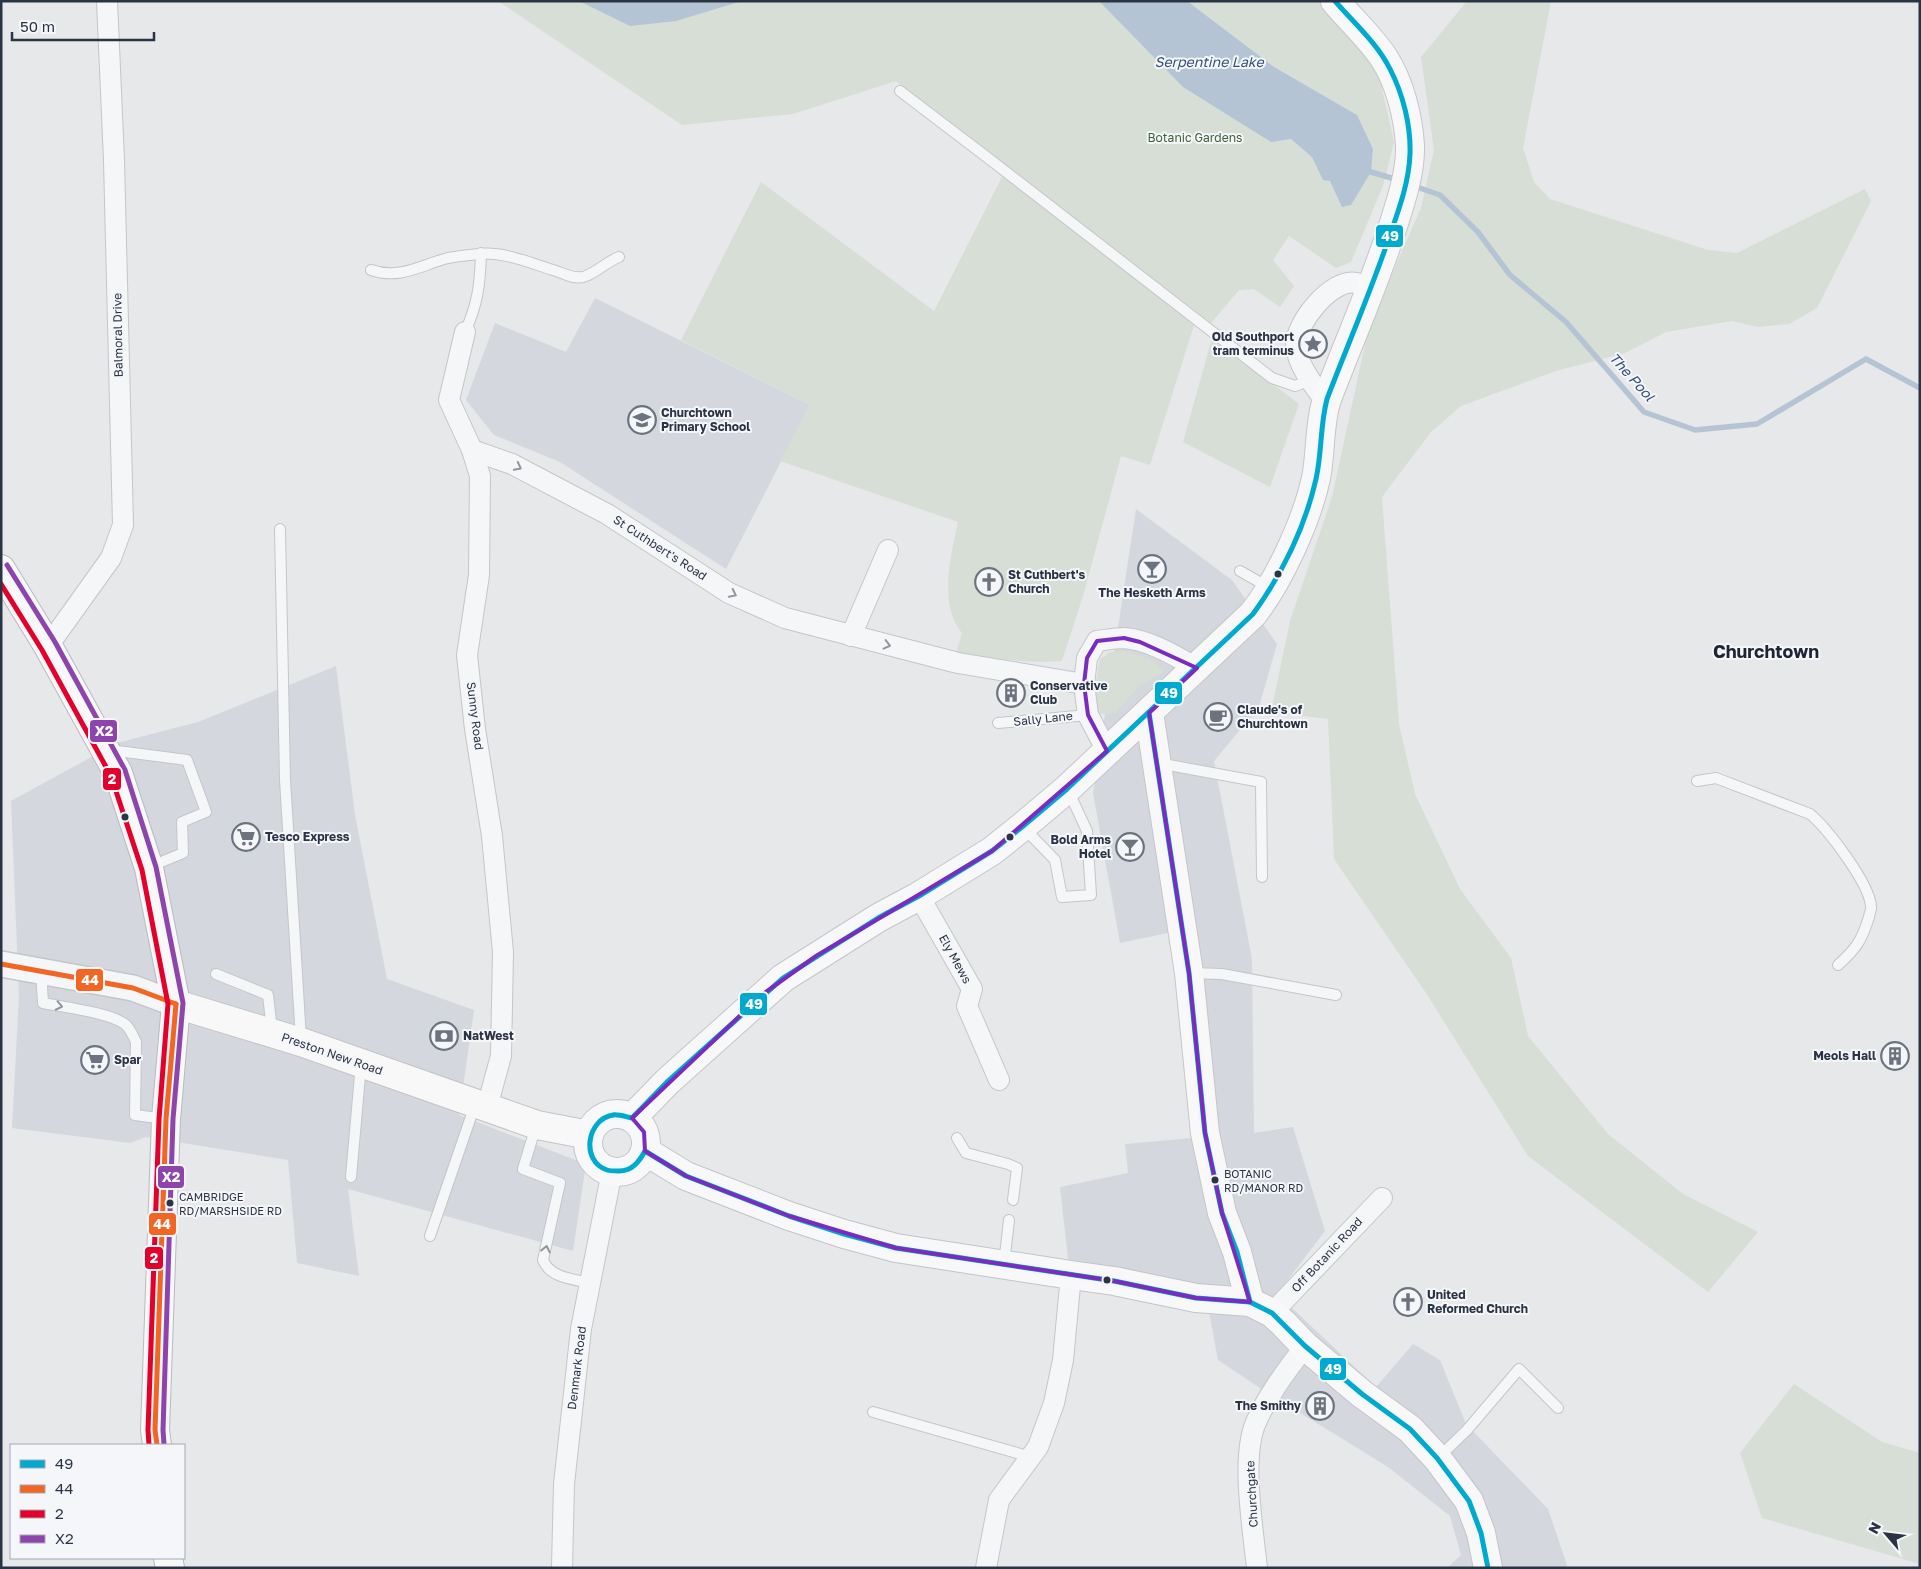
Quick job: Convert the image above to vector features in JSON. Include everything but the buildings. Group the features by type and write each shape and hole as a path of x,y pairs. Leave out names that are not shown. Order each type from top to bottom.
{"main road":[{"path":"632,1118 668,1081 783,978 878,918 919,896 992,851 1067,789 1150,713 1253,614 1270,588 1308,507 1316,477 1326,402 1370,290 1400,204 1408,167 1410,147 1408,131 1404,109 1393,74 1376,48 1334,1"},
{"path":"1,569 48,646 118,773 149,868 176,1004 166,1119 155,1430 157,1444"},
{"path":"1150,713 1189,973 1207,1141 1222,1213 1237,1252 1261,1307 1362,1394 1410,1429 1438,1458 1469,1501 1480,1533 1488,1568"},
{"name":"Preston New Road","path":"176,1004 301,1042 537,1124 589,1135"},
{"path":"615,1114 632,1118 639,1124 644,1132 646,1142 641,1159 628,1169 612,1171 603,1168 595,1161 588,1144 589,1135 599,1120 615,1114"},
{"path":"644,1151 686,1176 789,1216 896,1248 1071,1276 1114,1280 1196,1298 1261,1307"}],"street":[{"name":"Balmoral Drive","path":"48,646 112,558 123,525 114,160 107,1"},
{"path":"1326,402 1310,380 1296,345 1304,320 1310,311 1327,295 1343,284 1356,283 1370,290"},
{"name":"Sunny Road","path":"465,332 448,400 472,450 480,476 479,575 467,655 475,729 492,836 503,952 501,1056 481,1106"},
{"name":"St Cuthbert's Road","path":"472,450 512,464 607,514 729,593 785,618 958,663 1084,684"},
{"path":"851,636 888,550"},
{"path":"1107,751 1088,715 1084,684 1087,658 1097,641 1124,638 1140,642 1166,651 1197,668"},
{"name":"Ely Mews","path":"919,896 972,989 967,1006 999,1080"},
{"path":"1,964 133,988 176,1004"},
{"name":"Denmark Road","path":"562,1568 564,1484 580,1329 612,1171"},
{"name":"Off Botanic Road","path":"1261,1307 1382,1198"},
{"path":"986,1568 999,1500 1038,1447 1054,1403 1062,1369 1071,1276"},
{"name":"Churchgate","path":"1257,1568 1249,1465 1251,1440 1256,1421 1305,1346"}],"lane":[{"path":"900,91 1272,378 1295,386 1310,380"},
{"path":"465,332 475,310 480,279 481,254"},
{"path":"371,270 391,274 422,268 450,258 481,254 520,260 573,277 584,276 596,271 607,262 619,257"},
{"path":"280,530 285,780 301,1042"},
{"path":"1240,571 1270,588"},
{"name":"Sally Lane","path":"998,723 1088,715"},
{"path":"106,749 187,760 206,812 182,822 183,853 149,868"},
{"path":"1157,763 1262,782 1262,877"},
{"path":"1697,781 1716,778 1810,814 1822,824 1862,881 1872,906 1865,931 1855,950 1838,964"},
{"path":"1022,826 1055,860 1062,896 1091,894 1087,831 1067,789"},
{"path":"40,970 43,1003 110,1017 126,1026 133,1034 136,1042 135,1115 166,1119"},
{"path":"1189,973 1222,974 1336,995"},
{"path":"216,974 268,995 272,1034"},
{"path":"351,1177 361,1063"},
{"path":"430,1236 481,1106"},
{"path":"537,1124 522,1169 560,1182 543,1260 546,1267 555,1274 590,1283"},
{"path":"957,1138 966,1153 1017,1168 1013,1200"},
{"path":"1004,1265 1009,1220"},
{"path":"1438,1458 1468,1430 1519,1369 1558,1408"},
{"path":"873,1412 1031,1457"}],"highlighted area":[{"path":"1124,638 1140,642 1197,668 1149,713 1189,973 1205,1133 1222,1213 1250,1302 1196,1298 1114,1281 896,1248 789,1216 686,1176 645,1151 644,1132 632,1118 763,994 816,956 992,851 1107,751 1088,715 1084,684 1087,658 1097,641"}],"shaded area":[{"name":"Churchtown Primary School","path":"595,298 810,405 726,569 560,462 494,435 466,400 495,323 566,352"},
{"path":"1136,509 1232,580 1277,644 1259,707 1214,761 1252,959 1254,1133 1293,1127 1325,1231 1277,1294 1376,1387 1413,1344 1440,1360 1466,1424 1548,1509 1567,1565 1566,1568 1447,1568 1461,1555 1450,1516 1388,1467 1218,1360 1205,1290 1068,1259 1060,1187 1128,1173 1125,1144 1193,1138 1177,931 1120,943 1093,793"},
{"path":"336,666 355,815 387,979 474,1010 459,1115 586,1164 573,1251 348,1189 359,1276 297,1263 288,1160 146,1137 130,1143 12,1128 19,996 11,801 117,743 198,722"}],"green space":[{"name":"Botanic Gardens","path":"498,1 1322,1 1378,71 1394,142 1383,186 1351,262 1336,268 1289,236 1273,260 1294,286 1280,307 1254,289 1239,290 1211,323 896,81 793,114 682,125"},
{"path":"1467,1 1551,1 1523,148 1534,182 1550,199 1708,250 1737,253 1865,189 1871,201 1817,308 1789,324 1758,327 1732,321 1666,332 1625,353 1556,371 1461,406 1431,432 1382,497 1399,724 1415,794 1460,889 1511,958 1528,1036 1608,1134 1683,1194 1758,1232 1708,1292 1528,1156 1426,993 1334,859 1328,719 1271,712 1290,621 1332,497 1369,326 1421,208 1434,150 1421,57"},
{"path":"1004,173 1196,319 1150,465 1121,456 1083,596 1062,661 995,659 956,653 962,633 955,622 950,608 948,579 958,522 780,461 810,405 681,340 761,182 934,311"},
{"path":"1212,338 1299,404 1270,487 1183,442"},
{"path":"1122,651 1140,655 1151,660 1164,672 1140,685 1116,713 1099,714 1096,686 1100,659 1110,652"},
{"path":"1794,1384 1882,1442 1920,1453 1920,1564 1762,1518 1740,1453"}],"water":[{"path":"579,1 742,1 676,21 630,26"},
{"name":"Serpentine Lake","path":"1099,1 1187,1 1274,67 1357,115 1373,149 1371,172 1351,205 1342,207 1330,181 1323,180 1312,157 1291,139 1271,142 1183,87"}],"waterway":[{"name":"The Pool","path":"1365,167 1371,172 1398,180"},
{"name":"The Pool","path":"1411,185 1440,195 1478,232 1510,275 1566,322 1644,412 1695,430 1757,424 1866,359 1920,388"}],"transit line":[{"name":"49","path":"1335,1 1379,51 1395,79 1408,121 1410,143 1408,175 1383,256 1327,399 1318,469 1306,515 1291,550 1264,599 1253,614 1067,789 1022,827 992,851 919,896 878,918 783,978 668,1081 632,1118 613,1115 604,1118 597,1124 590,1141 590,1150 598,1165 607,1170 614,1171 624,1171 631,1168 638,1162 645,1151 686,1176 789,1216 896,1248 1114,1281 1196,1298 1250,1302 1272,1313 1305,1346 1362,1394 1410,1429 1437,1458 1469,1501 1481,1533 1488,1568"},
{"name":"X2","path":"7,565 55,642 125,770 156,867 183,1003 173,1119 164,1444"},
{"name":"2","path":"1,584 42,650 111,776 142,870 168,1004 159,1119 149,1444"},
{"name":"49","path":"1149,713 1189,973 1205,1133 1222,1213 1237,1252 1250,1302"},
{"name":"44","path":"1,964 133,988 176,1004"},
{"name":"44","path":"157,1444 155,1430 166,1119 176,1004"}],"place":[{"name":"Old Southport tram terminus","path":"1313,344"},
{"name":"Churchtown Primary School","path":"642,420"},
{"name":"The Hesketh Arms","path":"1152,569"},
{"name":"St Cuthbert's Church","path":"989,582"},
{"name":"Conservative Club","path":"1011,693"},
{"name":"Claude's of Churchtown","path":"1218,717"},
{"name":"Tesco Express","path":"246,837"},
{"name":"Bold Arms Hotel","path":"1130,847"},
{"name":"NatWest","path":"444,1036"},
{"name":"Meols Hall","path":"1895,1056"},
{"name":"Spar","path":"95,1060"},
{"name":"BOTANIC RD/MANOR RD","path":"1215,1180"},
{"name":"CAMBRIDGE RD/MARSHSIDE RD","path":"170,1203"},
{"name":"United Reformed Church","path":"1408,1302"},
{"name":"The Smithy","path":"1320,1406"}],"district":[{"name":"Churchtown","path":"1766,652"}]}
